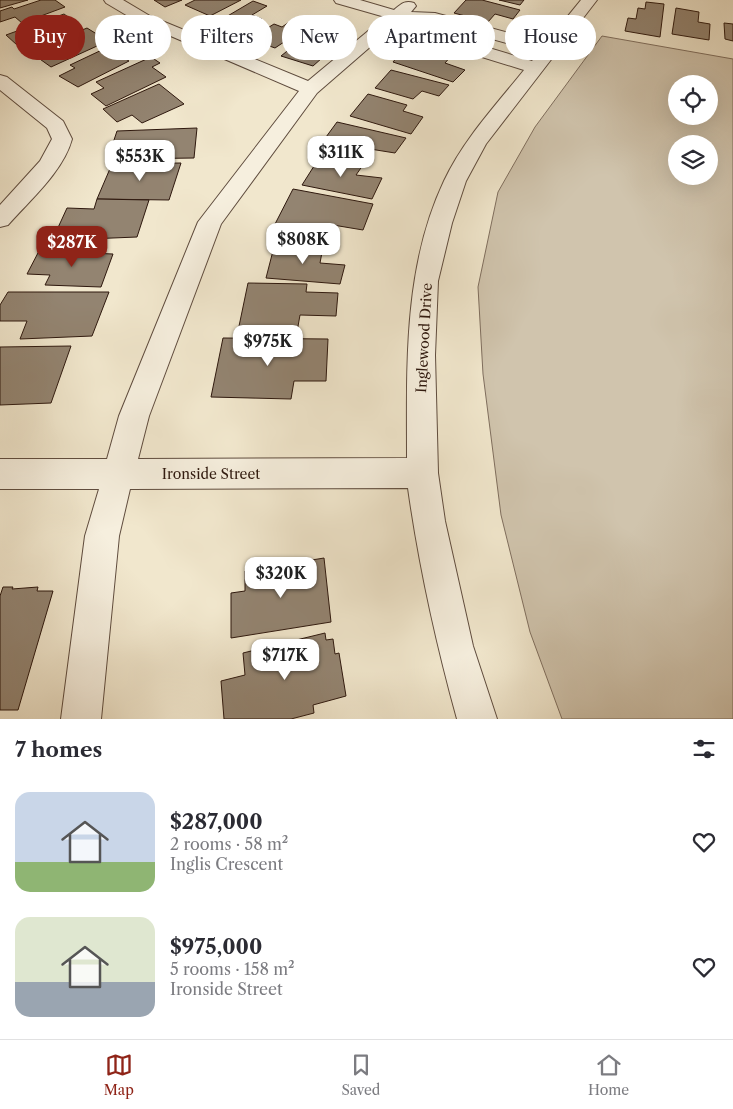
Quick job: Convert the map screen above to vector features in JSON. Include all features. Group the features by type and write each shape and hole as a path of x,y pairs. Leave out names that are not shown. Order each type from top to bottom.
{"street":[{"path":"112,0 144,20 310,89"},
{"path":"342,0 394,15"},
{"path":"399,15 415,0"},
{"name":"Inglewood Drive","path":"578,15 590,0"},
{"path":"81,719 96,610 102,536 118,474 134,416 210,222 310,89 367,42"},
{"path":"495,55 536,68"},
{"name":"Inglewood Drive","path":"478,719 455,646 429,521 422,473 420,355 426,281 440,223 455,182 476,142 543,60"},
{"path":"0,81 56,125 62,139 48,166 0,219"},
{"name":"Ironside Street","path":"0,474 422,473"}],"shaded area":[{"path":"602,36 733,59 733,719 562,719 530,632 501,515 483,374 478,287 498,192 535,127 584,60 596,60 596,44"}],"building":[{"path":"0,0 28,0 0,8"},
{"path":"41,0 55,0 65,7 44,15 15,15 15,17 0,22 0,11 12,7 14,9"},
{"path":"154,0 182,0 165,7"},
{"path":"195,0 241,0 212,15 185,5"},
{"path":"466,0 482,0 520,10 516,15 505,15 505,17 495,14 462,15 454,13"},
{"path":"499,0 524,0 520,5"},
{"path":"253,1 267,6 252,15 229,15"},
{"path":"646,2 664,4 660,37 625,31 628,18 636,19 638,8 645,9"},
{"path":"676,8 699,12 698,22 710,24 709,40 672,34"},
{"path":"724,23 733,24 733,41 725,39"},
{"path":"274,24 282,27 282,43 275,48 272,47 272,25"},
{"path":"87,28 95,33 95,47 85,51 85,29"},
{"path":"15,32 15,43 6,35"},
{"path":"95,53 95,60 129,61 78,87 59,76 75,68 70,65 85,60 85,58"},
{"path":"41,60 66,60 51,67"},
{"path":"144,60 156,60 160,63 152,67 166,77 106,106 91,94 104,88 96,82"},
{"path":"294,60 320,60 313,66"},
{"path":"395,60 448,60 445,63 465,70 453,82 393,62"},
{"path":"391,70 449,85 439,96 422,91 413,99 375,88"},
{"path":"159,84 184,104 142,123 132,115 117,122 103,109"},
{"path":"368,94 407,105 403,111 423,117 411,134 350,116"},
{"path":"337,122 406,138 395,153 370,149 363,160 318,148"},
{"path":"197,128 194,158 119,159 122,142 113,143 117,131"},
{"path":"321,155 363,165 356,175 382,178 372,199 302,185"},
{"path":"181,163 169,200 97,199 112,164"},
{"path":"293,189 373,204 363,230 333,225 328,236 274,226"},
{"path":"97,199 149,200 137,237 88,239 89,232 56,232 67,208 94,209"},
{"path":"275,243 323,247 320,263 345,265 340,284 266,278"},
{"path":"39,251 113,254 101,287 45,285 50,275 27,274"},
{"path":"248,283 307,284 306,292 338,293 336,316 300,315 297,332 238,331"},
{"path":"8,292 109,292 92,336 20,339 27,321 0,321 0,305"},
{"path":"223,338 328,339 326,381 294,381 291,399 211,397"},
{"path":"71,346 51,403 0,405 0,347"},
{"path":"324,558 331,622 231,638 231,593 245,591 245,571"},
{"path":"3,587 13,587 12,589 38,587 37,591 53,591 18,710 0,710 0,596"},
{"path":"325,633 326,640 333,639 335,654 339,653 346,696 313,705 314,713 291,719 224,719 221,681 245,675 243,653"}]}
